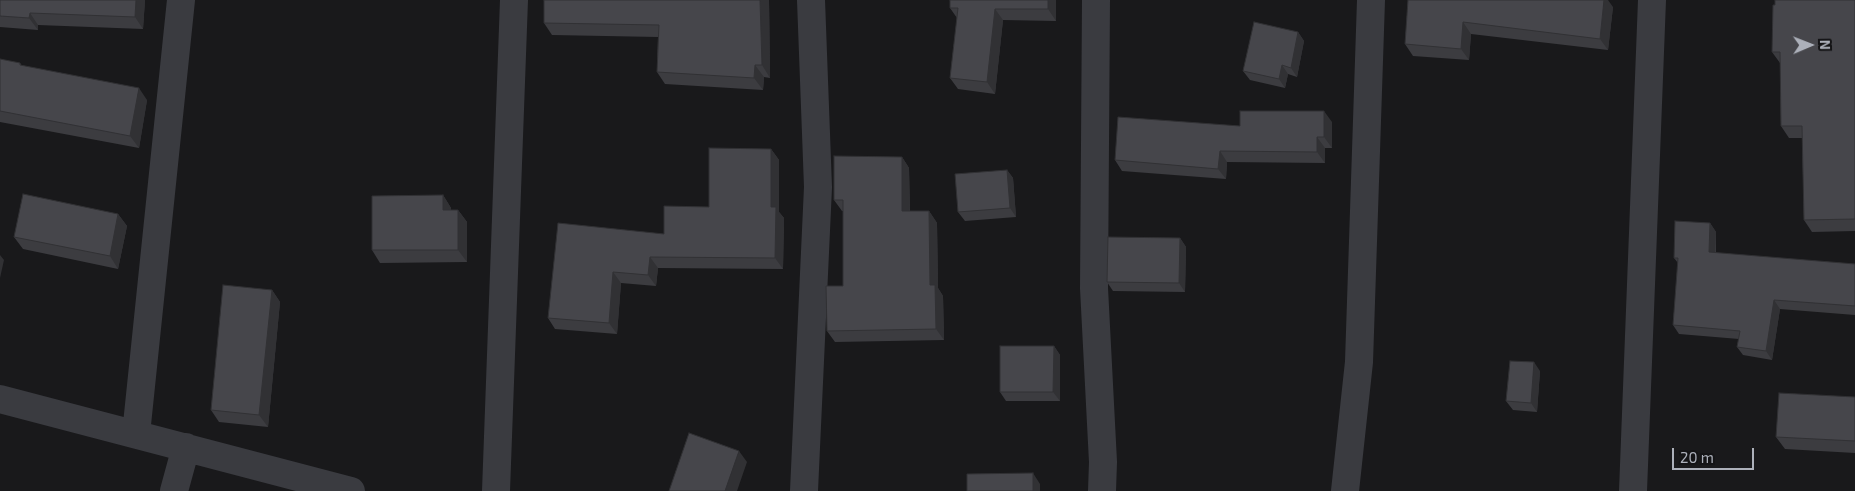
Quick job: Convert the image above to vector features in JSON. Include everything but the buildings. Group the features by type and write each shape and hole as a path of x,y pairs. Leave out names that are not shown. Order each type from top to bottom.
{"street":[{"path":"136,434 181,0"},
{"path":"496,491 514,0"},
{"path":"804,491 818,187 811,0"},
{"path":"1096,0 1094,288 1103,462 1102,491"},
{"path":"1345,491 1359,362 1371,0"},
{"path":"1633,491 1652,0"},
{"path":"0,399 186,446 351,491"},
{"path":"174,491 186,446"}]}
